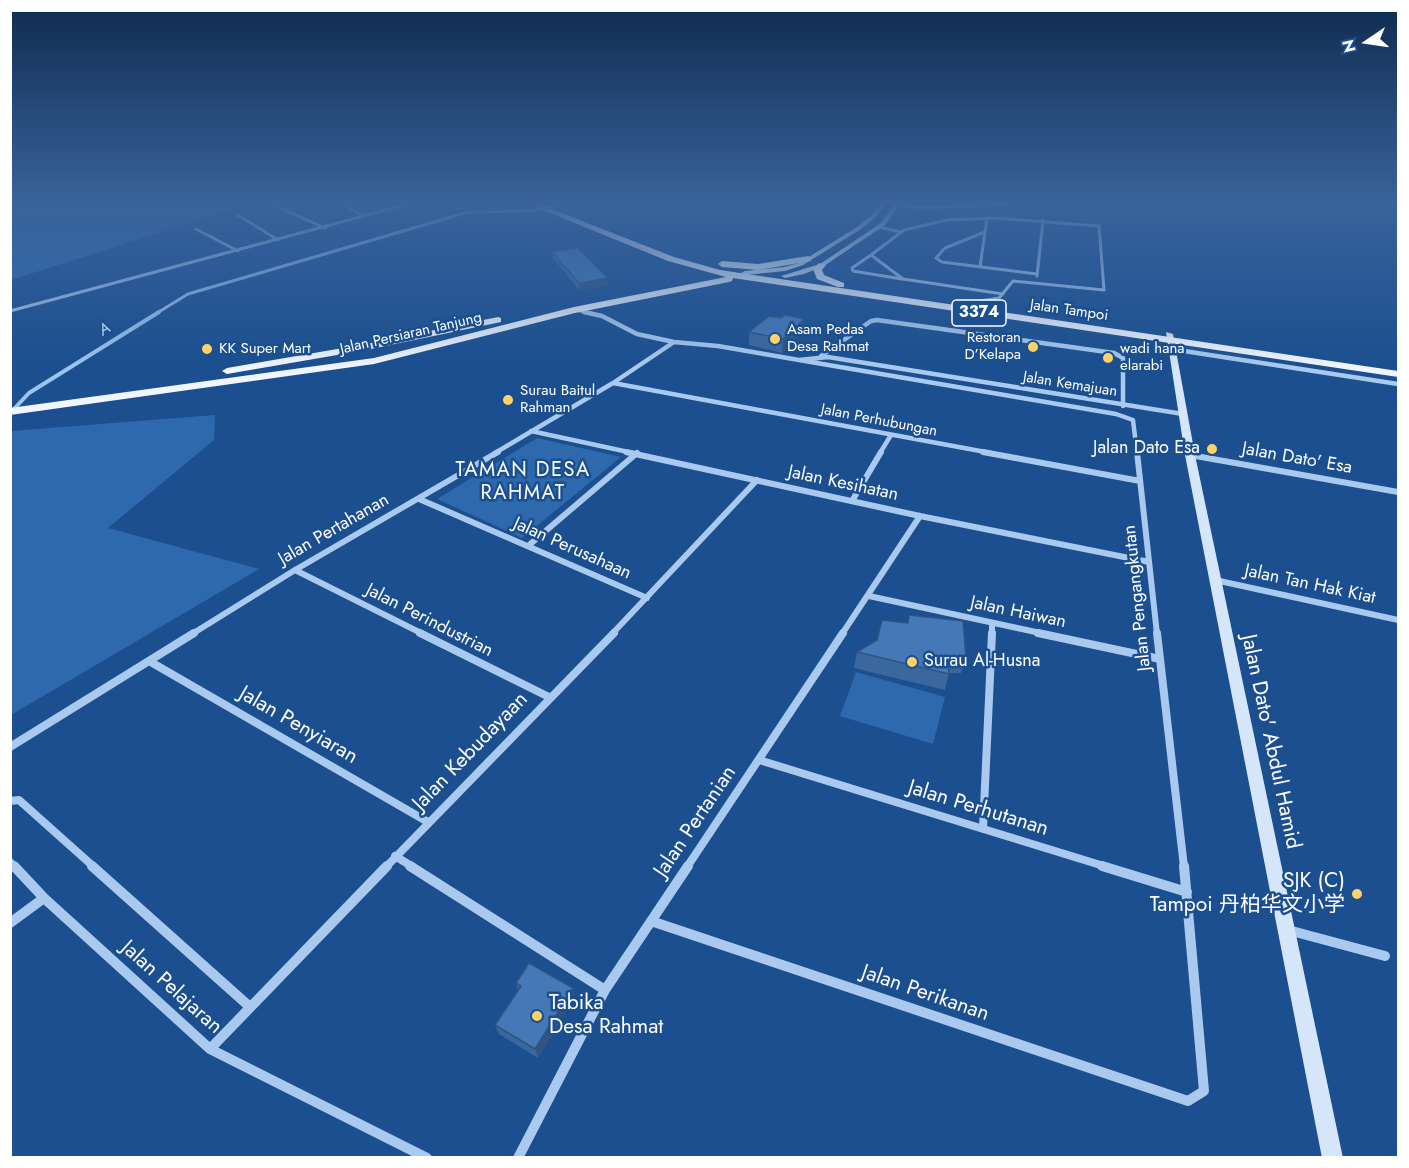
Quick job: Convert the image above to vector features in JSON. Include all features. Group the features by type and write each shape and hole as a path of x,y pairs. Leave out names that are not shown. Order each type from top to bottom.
{"main road":[{"path":"665,284 675,275 675,265 671,259"},
{"name":"Jalan Tampoi","path":"673,259 719,273 747,275"},
{"name":"Jalan Tampoi","path":"690,259 788,285 1398,374"},
{"path":"704,259 733,266 780,265 808,259"},
{"path":"822,265 817,269 820,277 841,285"},
{"name":"Jalan Persiaran Tanjung","path":"10,404 366,347 719,273"},
{"name":"Jalan Persiaran Tanjung","path":"10,412 374,360 574,310 686,286 747,275 780,277"},
{"name":"Jalan Tampoi","path":"780,277 962,304 1170,341 1398,367"},
{"path":"686,286 728,283 788,285"},
{"path":"366,347 408,343 415,345 407,351 374,360"}],"street":[{"path":"10,311 209,259"},
{"path":"747,275 784,269 808,259"},
{"path":"780,277 804,272 832,259"},
{"path":"866,259 852,268 853,271 1003,294"},
{"path":"876,259 903,279"},
{"path":"937,259 942,262 1037,274"},
{"path":"980,267 981,259"},
{"path":"1036,283 1039,259"},
{"path":"1013,280 1104,290 1102,259"},
{"path":"962,304 992,300 1003,294 1013,280 1014,272"},
{"path":"602,316 609,303"},
{"name":"Jalan Kemajuan","path":"574,310 602,316 637,334 674,342 718,346 799,360 821,356 1183,414"},
{"path":"821,356 871,321 877,320 1114,353 1123,358 1123,406"},
{"path":"1170,341 1398,384"},
{"name":"Jalan Dato' Abdul Hamid","path":"1170,341 1190,455 1333,1158"},
{"name":"Jalan Pertahanan","path":"10,747 295,570 419,500 613,383 674,342"},
{"name":"Jalan Pengangkutan","path":"799,360 1127,416 1133,420 1186,892 1204,1092 1188,1101"},
{"name":"Jalan Perhubungan","path":"613,383 1140,481"},
{"name":"Jalan Kesihatan","path":"531,431 920,516 1149,562"},
{"path":"852,501 891,435"},
{"path":"528,546 637,453"},
{"name":"Jalan Dato' Esa","path":"1190,455 1398,492"},
{"name":"Jalan Kebudayaan","path":"210,1049 647,598 757,480"},
{"name":"Jalan Perusahaan","path":"419,500 647,598"},
{"name":"Jalan Pertanian","path":"518,1158 605,990 869,596 920,516"},
{"name":"Jalan Perindustrian","path":"295,570 549,697"},
{"name":"Jalan Tan Hak Kiat","path":"1215,580 1398,620"},
{"name":"Jalan Haiwan","path":"869,596 1160,659"},
{"path":"983,829 992,623"},
{"name":"Jalan Penyiaran","path":"149,661 428,822"},
{"name":"Jalan Perhutanan","path":"759,760 1186,892"},
{"path":"10,801 19,800 250,1007"},
{"path":"395,856 605,990"},
{"name":"Jalan Pelajaran","path":"10,862 44,898 210,1049 427,1158"},
{"path":"10,923 44,898"},
{"name":"Jalan Perikanan","path":"651,921 1188,1101"},
{"path":"1287,930 1385,956"}],"shaded area":[{"path":"11,259 78,259 11,280"},
{"path":"215,415 214,440 108,528 259,569 11,715 11,431"},
{"path":"537,438 621,457 522,538 437,499"},
{"path":"856,672 945,697 933,744 840,716"}],"building":[{"path":"558,259 589,259 608,278 579,283"},
{"path":"785,315 804,319 783,339 749,332 769,316 781,318"},
{"path":"909,615 963,621 966,657 948,657 949,674 857,652 877,640 882,620 908,623"},
{"name":"Tabika Desa Rahmat","path":"529,963 573,988 535,1049 495,1025 521,986 516,983"}],"waterway":[{"path":"157,313 188,294 309,259"},
{"name":"A","path":"13,410 29,393 159,312"}],"place":[{"name":"Asam Pedas Desa Rahmat","path":"775,339"},
{"name":"Restoran D’Kelapa","path":"1033,347"},
{"name":"KK Super Mart","path":"207,349"},
{"name":"wadi hana elarabi","path":"1108,358"},
{"name":"Surau Baitul Rahman","path":"508,400"},
{"name":"Jalan Dato Esa","path":"1212,449"},
{"name":"Surau Al-Husna","path":"912,662"},
{"name":"SJK (C) Tampoi 丹柏华文小学","path":"1357,894"},
{"name":"Tabika Desa Rahmat","path":"537,1016"}],"district":[{"name":"TAMAN DESA RAHMAT","path":"523,482"}]}
